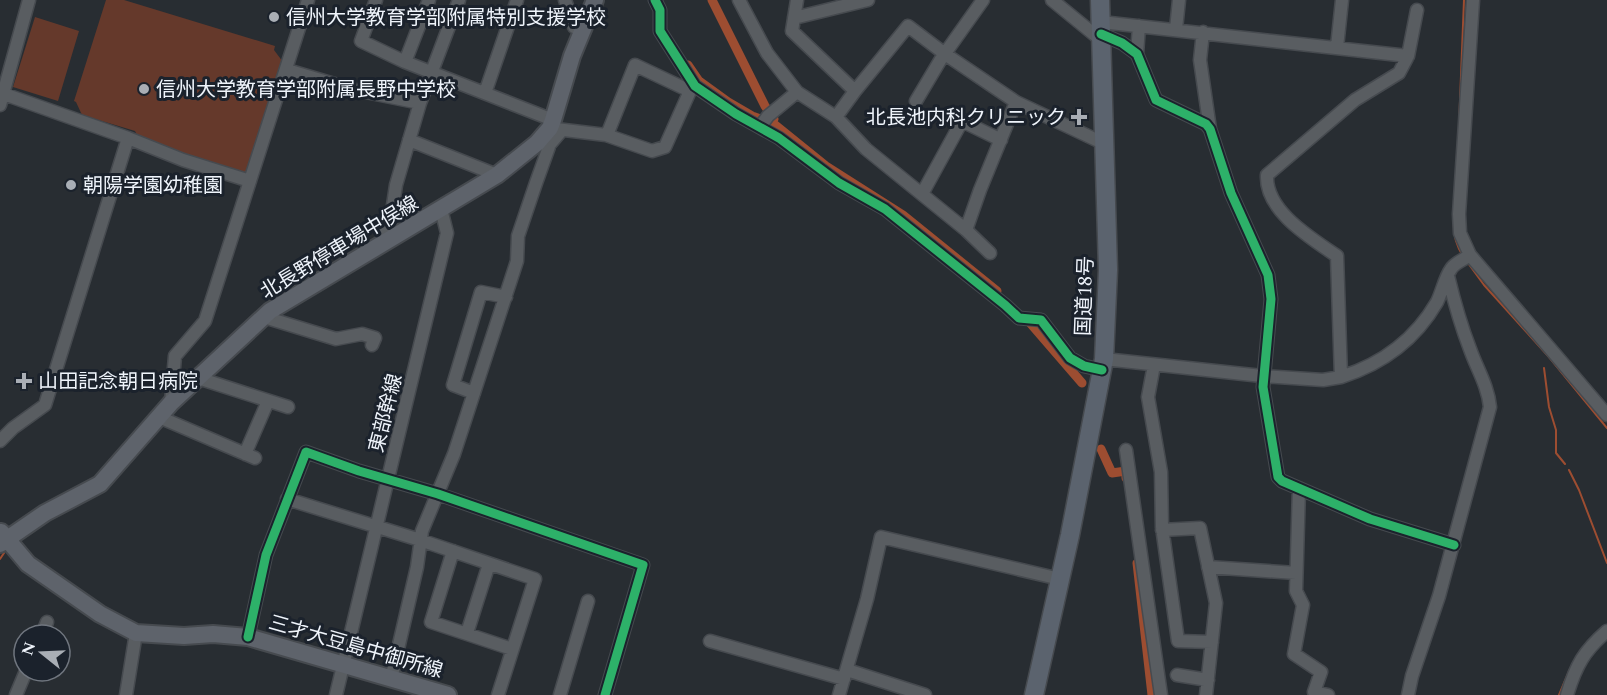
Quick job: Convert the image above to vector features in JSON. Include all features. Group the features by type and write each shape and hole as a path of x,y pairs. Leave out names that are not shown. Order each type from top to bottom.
{"highway":[{"name":"国道18号","path":"1034,695 1103,364 1108,270 1100,0"}],"main road":[{"name":"北長野停車場中俣線","path":"2,538 100,484 171,403 264,317 383,242 497,175 537,143 555,126 572,56 595,0"},
{"name":"三才大豆島中御所線","path":"2,538 28,564 100,614 136,633 248,637 448,695"}],"street":[{"path":"29,0 2,99 128,138 183,160 250,181"},
{"path":"171,403 175,356 205,321 308,0"},
{"path":"376,0 361,41 405,62 485,93 555,126 607,135 652,151 665,147 693,88"},
{"path":"405,62 429,0"},
{"path":"383,242 392,212 396,185 420,103 459,0"},
{"path":"485,93 517,0"},
{"path":"565,0 574,27 583,31"},
{"path":"656,0 661,16 660,31 693,88"},
{"path":"739,0 767,53 797,92 836,117 866,150 966,230 990,253"},
{"path":"796,0 792,31 855,91"},
{"path":"794,18 867,0"},
{"path":"916,101 982,0"},
{"path":"1052,0 1137,54"},
{"path":"1176,29 1179,0"},
{"path":"1337,47 1342,0"},
{"path":"1473,0 1459,214 1460,233 1466,258 1607,415"},
{"path":"1341,376 1337,256 1296,228 1274,201 1267,183 1267,175 1356,100 1399,73 1408,56 1418,10"},
{"path":"836,117 908,26 1016,102 1105,144"},
{"path":"1101,32 1139,26 1408,56"},
{"path":"1139,26 1137,54 1156,100 1206,124 1210,129"},
{"path":"1203,32 1200,60 1210,129 1231,193 1268,275 1271,299 1269,334 1262,376 1278,477 1282,482 1370,519 1454,545"},
{"path":"607,135 635,65 693,88 736,114 766,119 779,138 839,183 885,209 1018,318 1041,320 1070,358 1084,366 1154,365 1323,380 1354,373 1388,356 1410,338 1427,318 1451,268 1466,258"},
{"path":"287,70 351,89 420,103"},
{"path":"766,119 797,92"},
{"path":"966,230 1016,102"},
{"path":"922,194 962,121 1001,140"},
{"path":"392,679 417,567 420,540 454,454 506,297 517,261 518,236 555,126"},
{"path":"0,441 13,428 45,405 128,138"},
{"path":"409,140 497,175"},
{"name":"東部幹線","path":"336,695 447,234 441,209"},
{"path":"1408,695 1454,545 1491,407 1489,393 1470,350 1448,276"},
{"path":"474,393 453,385 481,292 506,297"},
{"path":"264,317 336,339 362,334 375,338 372,345"},
{"path":"1154,365 1148,397 1161,472 1162,530 1178,641 1212,642"},
{"path":"198,378 288,407"},
{"path":"159,417 250,456 268,401"},
{"path":"1126,450 1161,695"},
{"path":"248,637 266,555 306,452 643,564 605,695"},
{"path":"1299,488 1296,591 1303,605 1294,654 1322,672 1313,693 1328,695"},
{"path":"287,499 420,540 535,579 498,695"},
{"path":"1162,530 1200,528 1216,603 1206,695"},
{"path":"839,695 881,537 1060,579"},
{"path":"453,552 431,622 512,649"},
{"path":"466,633 489,564"},
{"path":"1208,567 1296,573"},
{"path":"560,695 588,601"},
{"path":"1567,695 1574,670 1584,653 1607,631"},
{"path":"126,695 136,633"},
{"path":"710,641 925,695"},
{"path":"1177,675 1208,680"}],"shaded area":[{"name":"信州大学教育学部附属長野中学校","path":"106,0 124,0 275,46 274,50 283,62 247,173 242,175 138,137 135,131 82,115 74,101"},
{"path":"35,17 79,31 58,101 13,87"}],"waterway":[{"path":"712,0 765,106 774,119"},
{"path":"1459,126 1464,0"},
{"path":"688,65 699,81 752,116 774,124 826,166 903,215 997,291"},
{"path":"1454,222 1458,248 1463,256"},
{"path":"1468,263 1484,285 1549,357 1607,428"},
{"path":"1025,317 1082,383"},
{"path":"1544,368 1549,407 1556,430 1556,453 1565,464"},
{"path":"1101,449 1112,473 1126,471 1126,478"},
{"path":"1569,470 1607,563"},
{"path":"0,559 4,553"},
{"path":"1137,563 1152,695"},
{"path":"1559,695 1570,669"}],"cycle path":[{"path":"655,0 660,10 660,31 695,86 736,114 779,138 839,183 885,209 1019,318 1041,320 1070,358 1084,366 1102,370"},
{"path":"1101,34 1122,43 1137,54 1156,100 1206,124 1210,129 1231,193 1268,275 1271,299 1263,387 1278,477 1282,481 1370,519 1454,545"},
{"path":"248,637 266,555 306,452 359,471 438,494 643,565 605,695"}],"place":[{"name":"信州大学教育学部附属特別支援学校","path":"274,17"},
{"name":"信州大学教育学部附属長野中学校","path":"144,89"},
{"name":"北長池内科クリニック","path":"1079,117"},
{"name":"朝陽学園幼稚園","path":"71,185"},
{"name":"山田記念朝日病院","path":"24,381"}]}
